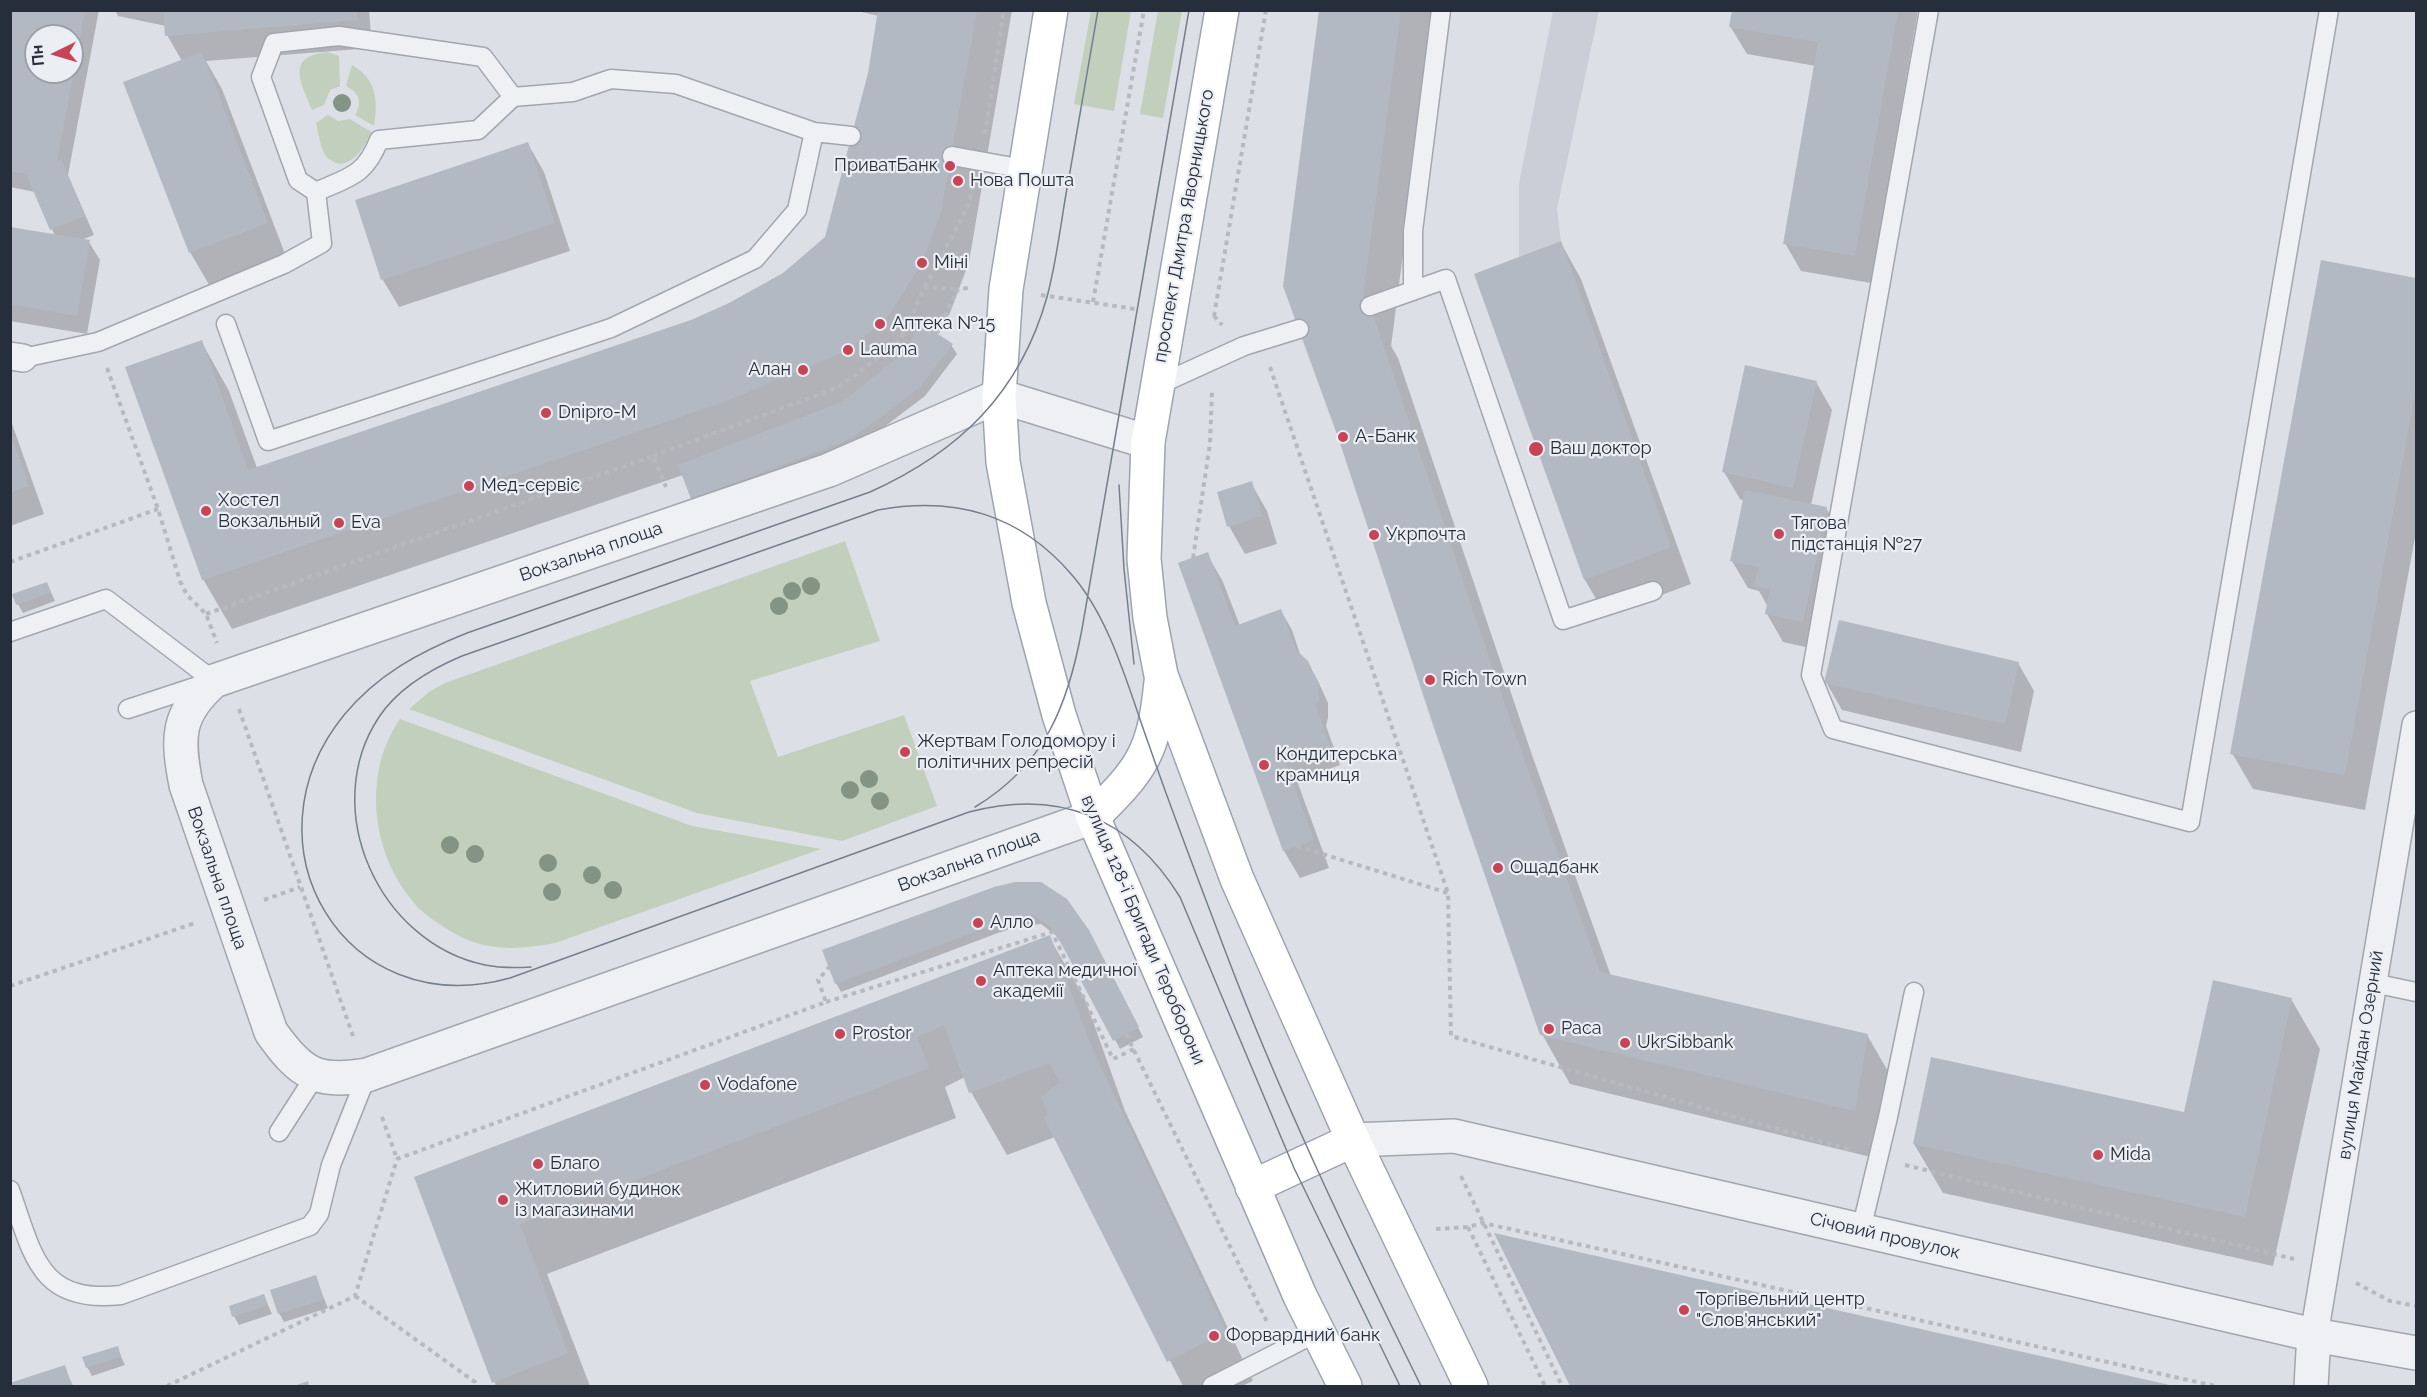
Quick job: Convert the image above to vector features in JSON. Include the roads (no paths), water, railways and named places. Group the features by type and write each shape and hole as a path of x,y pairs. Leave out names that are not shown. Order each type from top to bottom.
{"main road":[{"path":"999,396 1006,289 1051,10"},
{"name":"проспект Дмитра Яворницького","path":"1148,442 1222,10"},
{"name":"вулиця 128-ї Бригади Тероборони","path":"999,396 1003,462 1029,603 1059,715 1093,817 1252,1186 1345,1386"},
{"path":"1148,442 1144,498 1144,559 1150,618 1161,675 1237,879 1353,1140 1471,1386"},
{"path":"1093,817 1139,768 1149,747 1157,717 1161,675"},
{"path":"1252,1186 1353,1140"}],"street":[{"path":"999,396 1148,442"},
{"name":"Вокзальна площа","path":"999,396 829,470 221,679 199,694 186,713 180,737 181,761 186,785 271,1032 289,1057 315,1076 342,1080 367,1075 1093,817"},
{"name":"вулиця Майдан Озерний","path":"2311,1386 2314,1335 2416,725"},
{"name":"Січовий провулок","path":"1353,1140 1454,1136 2314,1335 2416,1353"}],"lane":[{"path":"1413,291 1413,231 1441,10"},
{"path":"1929,10 1811,675 1833,729 2190,822 2329,10"},
{"path":"316,192 298,180 261,77 274,44 339,36 483,57 513,97"},
{"path":"316,192 358,172 372,158 379,140 478,130 513,97 573,92 611,79 676,84 814,132 851,136"},
{"path":"226,324 268,441 290,434 611,328 755,259 797,210 814,132"},
{"path":"952,156 1024,169"},
{"path":"17,357 98,342 284,264 321,243 316,192"},
{"path":"1370,306 1446,279 1563,620 1653,591"},
{"path":"1156,386 1244,346 1299,329"},
{"path":"10,632 106,599 221,679"},
{"path":"128,709 221,679"},
{"path":"2373,983 2416,992"},
{"path":"1861,1230 1914,992"},
{"path":"10,1190 34,1256 51,1280 72,1292 96,1298 121,1295 310,1226 319,1214 330,1165 367,1075"},
{"path":"279,1132 315,1076"},
{"path":"1212,1386 1318,1332"}],"tram line":[{"path":"1098,10 1047,297 1035,331 1020,362 1003,390 982,416 931,458 870,492 467,633 432,648 385,676 344,715 314,765 302,817 307,867 325,912 357,949 399,974 451,985 510,978 969,812 1002,806 1033,804 1063,808 1090,816 1116,829 1139,847 1161,870 1180,897 1294,1168 1400,1386"},
{"path":"975,807 1019,772 1036,752 1050,731 1060,708 1076,657 1189,10"},
{"path":"1119,485 1124,569 1134,664"},
{"path":"531,967 496,967 448,952 415,930 389,901 369,867 358,830 355,791 362,753 379,717 396,697 427,673 462,656 878,510 906,506 960,508 984,514 1008,524 1031,537 1052,554 1072,575 1098,613 1118,656 1158,771 1270,1063 1343,1226 1421,1386"}],"place":[{"name":"ПриватБанк","path":"950,166"},
{"name":"Нова Пошта","path":"958,181"},
{"name":"Міні","path":"922,263"},
{"name":"Аптека №15","path":"880,324"},
{"name":"Lauma","path":"848,350"},
{"name":"Алан","path":"803,370"},
{"name":"Dnipro-M","path":"546,413"},
{"name":"А-Банк","path":"1343,437"},
{"name":"Ваш доктор","path":"1536,449"},
{"name":"Мед-сервіс","path":"469,486"},
{"name":"Хостел Вокзальный","path":"206,511"},
{"name":"Eva","path":"339,523"},
{"name":"Тягова пiдстанцiя №27","path":"1779,534"},
{"name":"Укрпочта","path":"1374,535"},
{"name":"Rich Town","path":"1430,680"},
{"name":"Жертвам Голодомору і політичних репресій","path":"905,752"},
{"name":"Кондитерська крамниця","path":"1264,765"},
{"name":"Ощадбанк","path":"1498,868"},
{"name":"Алло","path":"978,923"},
{"name":"Аптека медичної академії","path":"981,981"},
{"name":"Раса","path":"1549,1029"},
{"name":"Prostor","path":"840,1034"},
{"name":"UkrSibbank","path":"1625,1043"},
{"name":"Vodafone","path":"705,1085"},
{"name":"Mida","path":"2098,1155"},
{"name":"Благо","path":"538,1164"},
{"name":"Житловий будинок із магазинами","path":"503,1200"},
{"name":"Торгівельний центр \"Слов'янський\"","path":"1684,1310"},
{"name":"Форвардний банк","path":"1214,1336"}]}
